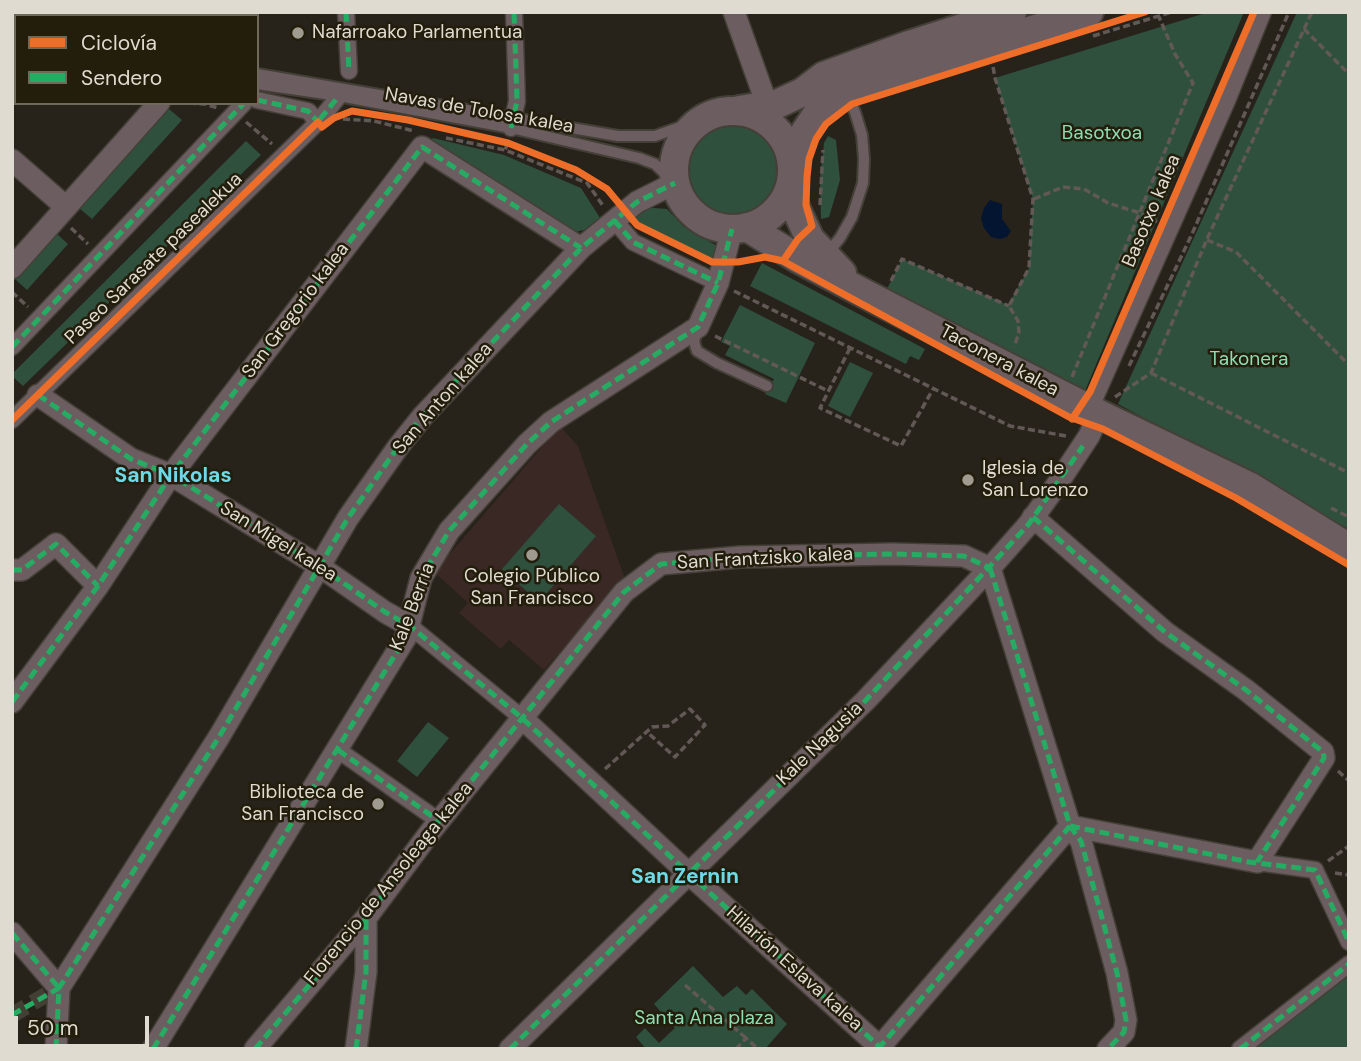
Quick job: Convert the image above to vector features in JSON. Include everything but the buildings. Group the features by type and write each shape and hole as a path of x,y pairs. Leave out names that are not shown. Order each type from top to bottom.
{"street":[{"path":"346,12 349,71"},
{"path":"511,129 517,101 514,12"},
{"path":"734,12 771,116 786,144 792,162 792,177 788,192 778,208 764,220 740,228 707,223 696,216 680,196 673,165 677,148 687,132 700,120 717,113 739,110 758,116 771,116"},
{"path":"771,116 777,104 803,92 824,76 909,45 969,19 1012,12"},
{"name":"Basotxo kalea","path":"1095,412 1263,12"},
{"path":"792,162 805,132 817,114 832,100 846,93 878,79 1084,28"},
{"name":"Paseo Sarasate pasealekua","path":"12,420 318,122 339,96"},
{"path":"259,100 308,111 318,122"},
{"path":"12,268 66,215 157,105"},
{"name":"Paseo Sarasate pasealekua","path":"12,347 242,105"},
{"name":"San Gregorio kalea","path":"12,702 95,589 170,475 422,147 581,248"},
{"path":"12,160 66,215"},
{"name":"San Anton kalea","path":"54,990 242,698 348,518 422,417 581,248 637,202 675,183"},
{"name":"Taconera kalea","path":"788,192 810,239 825,256 878,291 1095,412 1249,486 1349,548"},
{"path":"614,220 633,242 724,286"},
{"path":"698,327 724,286 740,228"},
{"name":"Taconera kalea","path":"740,228 797,258 878,291"},
{"name":"Kale Berria","path":"153,1049 338,750 410,626 412,606 426,567 449,531 527,444 551,422 698,327"},
{"name":"San Migel kalea","path":"38,394 131,459 170,475 319,565 410,626"},
{"name":"Kale Nagusia","path":"510,1049 866,700 990,568 1034,517 1090,436 1095,412"},
{"path":"1034,517 1164,632 1246,690 1320,748 1324,758 1257,862"},
{"path":"12,570 22,570 56,544 95,589"},
{"name":"San Frantzisko kalea","path":"522,718 624,592 661,564 740,557 893,554 964,556 990,568"},
{"path":"990,568 1070,826 1081,841 1117,973 1126,1020 1124,1032 1108,1049"},
{"path":"410,626 522,718"},
{"name":"Hilarión Eslava kalea","path":"522,718 880,1048"},
{"name":"Florencio de Ansoleaga kalea","path":"255,1049 366,918 522,718"},
{"path":"338,750 439,821"},
{"path":"1070,826 1248,862 1315,870 1349,942"},
{"path":"880,1048 1070,826"},
{"path":"356,1049 366,972 366,918"},
{"path":"12,933 54,990 56,1049"},
{"path":"1240,1049 1349,964"}],"lane":[{"name":"Navas de Tolosa kalea","path":"259,74 639,158 655,164 675,183"},
{"name":"Navas de Tolosa kalea","path":"259,84 339,96 511,129 655,136 700,120"},
{"path":"825,256 852,217 863,183 862,135 846,93"},
{"path":"698,327 694,342 696,351 766,386"}],"path":[{"path":"1084,28 1145,12"},
{"path":"1084,28 1158,17 1172,12"},
{"path":"1127,372 1192,234 1289,12"},
{"path":"1121,384 1115,397 1151,373 1207,239 1312,12"},
{"path":"1070,382 1193,83 1175,54 1158,17"},
{"path":"1304,29 1349,75"},
{"path":"987,62 1000,57"},
{"path":"982,70 993,67 1034,199 1029,268 1009,306"},
{"path":"340,119 374,121"},
{"path":"511,129 505,150 587,183 614,220"},
{"path":"820,212 824,143"},
{"path":"1034,199 1063,187 1084,189 1108,203 1164,224"},
{"path":"66,215 100,255"},
{"path":"1207,239 1236,252 1349,365"},
{"path":"878,291 902,259 1009,306 1018,321 1020,333 1012,352"},
{"path":"724,286 1010,426 1068,436"},
{"path":"12,292 40,317"},
{"path":"698,327 828,391"},
{"path":"850,348 820,408 901,446 933,389"},
{"path":"1151,373 1349,473"},
{"path":"590,781 652,727 668,726 690,709 705,725 674,757 647,732"},
{"path":"685,985 758,1049"},
{"path":"736,1049 746,1038"}],"shaded area":[{"name":"Colegio Público San Francisco","path":"560,426 578,446 625,579 544,670 509,640 501,649 459,613 468,603 434,572"}],"green space":[{"name":"Basotxoa","path":"1209,12 1244,12 1082,398 884,295 902,259 1008,305 1029,268 1033,199 995,78"},
{"name":"Takonera","path":"1297,12 1349,12 1349,529 1118,404"},
{"path":"169,109 182,120 92,219 79,208"},
{"path":"733,124 751,127 767,137 777,153 780,171 777,189 767,205 751,215 733,218 715,215 699,205 689,189 686,171 689,153 699,137 715,127"},
{"path":"828,136 836,140 840,180 829,217 821,219 820,179 824,143"},
{"path":"433,138 504,155 581,188 600,218 584,230 566,234 427,146"},
{"path":"246,141 261,155 23,386 12,376 12,374"},
{"path":"641,207 667,209 683,226 717,246 713,261 635,220"},
{"path":"56,233 68,244 27,290 15,279"},
{"path":"762,263 925,349 919,360 910,356 906,364 750,286"},
{"path":"740,305 815,343 786,403 765,394 774,379 725,355 730,346 721,342"},
{"path":"850,362 873,373 850,417 828,406"},
{"path":"559,504 596,536 539,602 502,569"},
{"path":"428,722 449,738 417,777 397,761"},
{"name":"Santa Ana plaza","path":"693,966 723,997 737,986 746,995 752,989 787,1024 765,1049 646,1049 636,1037 645,1028 659,1043 675,1028 654,1004"},
{"path":"1349,976 1349,1049 1248,1049"}],"water":[{"path":"990,200 1002,204 1002,219 1011,231 1007,237 991,237 984,228 981,218"}],"tunnel":[{"path":"12,1015 49,993"}],"marked path":[{"path":"346,12 349,71"},
{"path":"511,128 517,101 514,12"},
{"path":"320,119 339,96"},
{"path":"259,100 308,111 318,122"},
{"path":"12,347 242,105"},
{"path":"12,702 98,586 171,475 422,147 581,248"},
{"path":"56,1049 59,988 219,737 348,518 398,447 422,417 581,248 637,202 675,183"},
{"path":"614,220 633,242 718,283"},
{"path":"153,1049 406,637 421,578 449,531 527,444 551,422 698,327 718,283 732,229"},
{"path":"38,395 131,459 171,475 319,566 410,626 522,718 882,1049"},
{"path":"510,1049 866,700 1028,525 1083,446"},
{"path":"1033,517 1165,632 1246,690 1323,752 1324,758 1257,862"},
{"path":"12,570 22,570 56,544 98,586"},
{"path":"255,1049 366,918 431,831 624,592 661,564 740,557 893,554 964,556 990,568"},
{"path":"990,568 1070,826 1081,841 1117,973 1126,1020 1124,1032 1108,1049"},
{"path":"338,750 439,821"},
{"path":"1070,826 1249,862 1315,870 1349,942"},
{"path":"878,1049 1070,826"},
{"path":"356,1049 366,972 366,918"},
{"path":"12,933 59,988"},
{"path":"1240,1049 1349,964"},
{"path":"12,1015 59,988"}],"cycle path":[{"path":"783,261 798,239 812,226 806,205 807,177 809,159 816,139 826,124 852,104 1145,12"},
{"path":"1072,419 1090,392 1254,12"},
{"path":"12,420 318,122 322,127 334,118 352,111 408,120 508,143 576,170 607,189 637,225 712,262 738,262 765,257 783,261 1069,417 1103,429 1236,498 1349,565"}],"place":[{"name":"Nafarroako Parlamentua","path":"298,33"},
{"name":"Iglesia de San Lorenzo","path":"968,480"},
{"name":"Colegio Público San Francisco","path":"532,555"},
{"name":"Biblioteca de San Francisco","path":"378,804"}],"district":[{"name":"San Nikolas","path":"173,476"},
{"name":"San Zernin","path":"685,877"}]}
